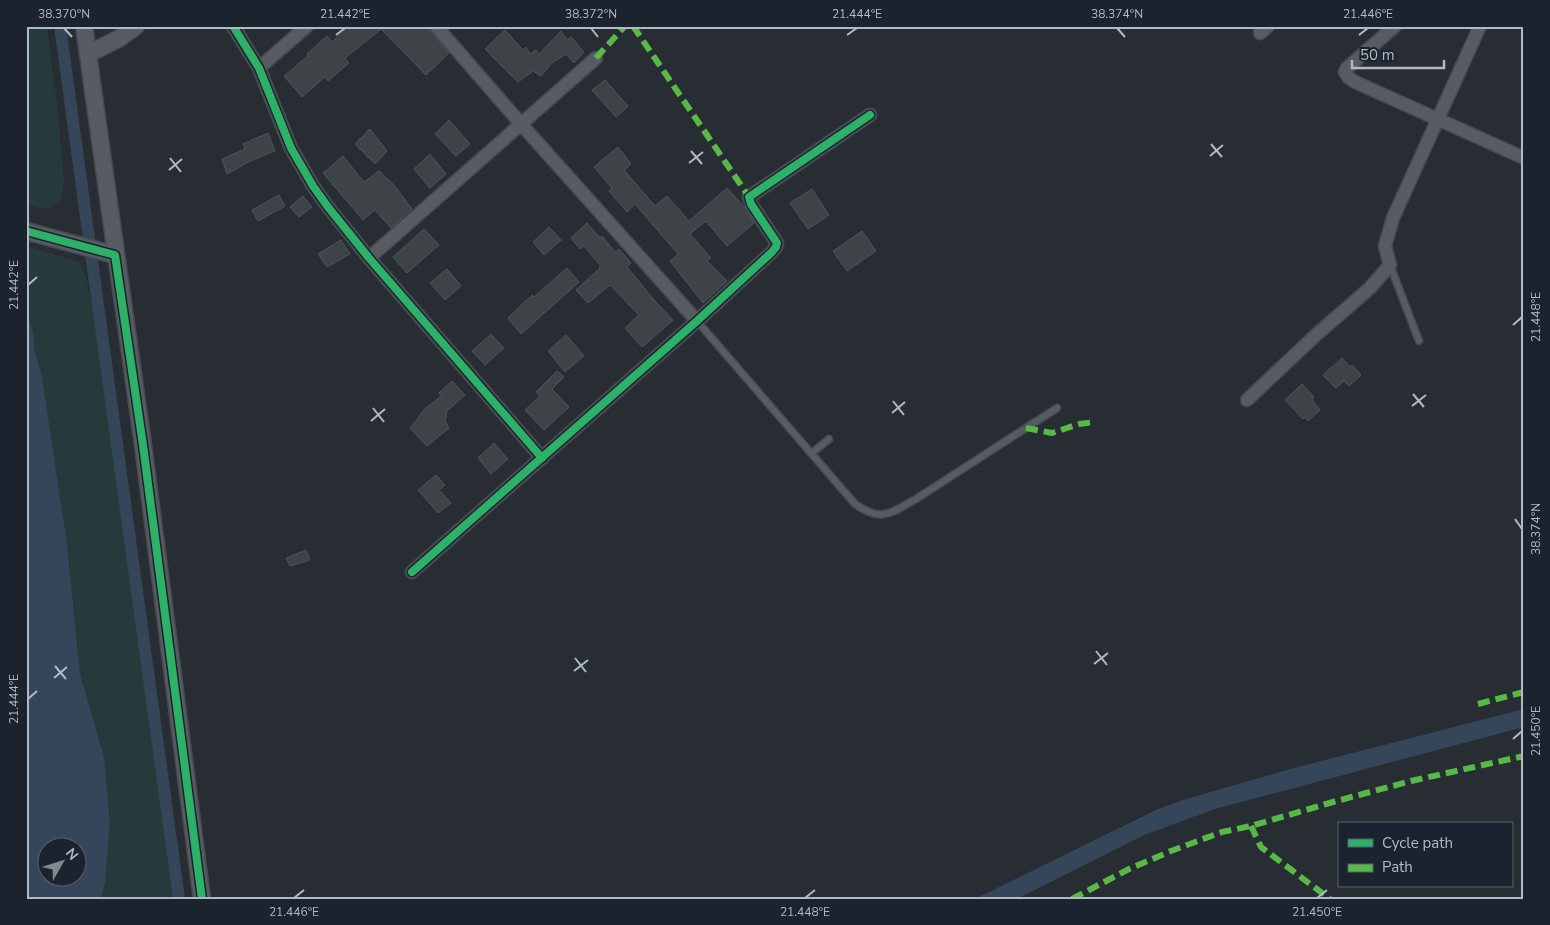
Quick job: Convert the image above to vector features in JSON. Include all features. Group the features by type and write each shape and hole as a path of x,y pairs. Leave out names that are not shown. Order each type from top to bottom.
{"street":[{"path":"84,26 108,253 144,455 202,899"},
{"path":"88,54 120,38 136,26"},
{"path":"233,26 259,68 291,148 313,186 328,207 542,458"},
{"path":"259,68 307,26"},
{"path":"436,26 520,124 697,321"},
{"path":"1395,26 1347,68 1345,70 1346,75 1355,82 1524,158"},
{"path":"1247,400 1370,288 1390,265 1385,246 1390,224 1480,26"},
{"path":"370,258 596,58"},
{"path":"412,572 697,321 776,247 776,240 751,204 749,197 870,115"},
{"path":"29,229 108,253"}],"lane":[{"path":"1390,265 1419,341"},
{"path":"697,321 855,504 868,513 879,515 892,512 916,499 1057,408"},
{"path":"812,453 829,439"}],"shaded area":[{"path":"26,26 47,26 58,113 64,181 61,201 48,208 36,207 26,203"},
{"path":"26,246 79,262 86,277 97,332 172,893 171,899 101,899 105,883 110,822 104,757 80,674 67,544 42,377 34,350 34,337 26,310"}],"water":[{"path":"26,310 34,337 34,350 42,377 67,544 80,674 104,757 110,822 105,883 101,899 26,899"},
{"path":"1524,709 1524,727 1215,809 1144,835 1017,899 975,899 1158,809 1183,800 1294,768"}],"building":[{"path":"349,26 426,26 449,53 426,75 381,29 345,58 349,63 328,81 325,77 302,97 284,76 308,56 307,54 327,36 332,42"},
{"path":"505,30 523,50 526,47 530,54 536,50 539,54 561,31 567,40 571,37 584,52 574,63 566,54 552,63 541,76 533,71 518,82 485,49"},
{"path":"605,80 628,106 616,117 592,90"},
{"path":"449,120 470,144 456,156 435,134"},
{"path":"370,129 387,151 375,164 355,144"},
{"path":"268,133 275,151 250,161 227,174 222,159 245,149 243,144"},
{"path":"618,147 631,164 624,170 655,206 667,196 689,221 727,188 744,207 754,223 727,246 706,221 690,234 711,258 707,261 727,281 703,303 670,261 678,254 635,204 627,212 609,191 612,188 594,167"},
{"path":"430,154 446,174 430,188 414,169"},
{"path":"343,156 364,182 379,171 394,185 412,209 391,228 375,210 363,220 323,173"},
{"path":"812,189 829,215 808,229 790,203"},
{"path":"279,195 285,206 258,221 252,210"},
{"path":"303,196 312,207 299,217 290,207"},
{"path":"587,223 600,238 602,236 615,252 619,249 631,263 627,267 673,320 642,347 625,328 639,315 610,285 588,303 576,290 601,266 584,246 580,249 571,238"},
{"path":"549,227 561,240 544,255 533,242"},
{"path":"424,229 439,245 407,273 393,257"},
{"path":"862,231 876,251 847,271 833,251"},
{"path":"341,240 350,254 327,267 318,254"},
{"path":"567,268 579,282 521,334 508,318 532,295 534,297"},
{"path":"447,269 461,286 445,300 430,283"},
{"path":"491,334 504,348 485,365 472,351"},
{"path":"566,335 584,356 565,372 548,351"},
{"path":"1342,358 1361,375 1349,386 1344,381 1336,388 1323,375"},
{"path":"557,371 564,377 552,389 569,407 544,430 525,410 540,396 536,392"},
{"path":"452,381 465,395 447,411 445,421 449,428 427,446 410,428 425,409 441,396 439,393"},
{"path":"1302,384 1314,397 1312,400 1320,410 1308,421 1305,417 1303,419 1285,400"},
{"path":"494,443 508,459 491,474 478,458"},
{"path":"436,475 445,485 439,490 451,503 438,513 418,490"},
{"path":"306,550 310,560 290,566 286,558"}],"waterway":[{"path":"60,26 179,899"}],"marked path":[{"path":"596,58 625,26"},
{"path":"633,26 749,197"},
{"path":"1026,428 1052,433 1079,424 1095,422"},
{"path":"1478,704 1524,692"},
{"path":"1072,899 1129,869 1222,832 1251,826 1411,781 1524,756"},
{"path":"1251,826 1261,847 1330,899"}],"cycle path":[{"path":"233,26 259,68 291,148 313,186 328,207 369,258 542,458"},
{"path":"412,572 697,321 772,252 777,243 751,204 749,197 870,115"},
{"path":"26,231 115,255 143,445 202,899"}]}
